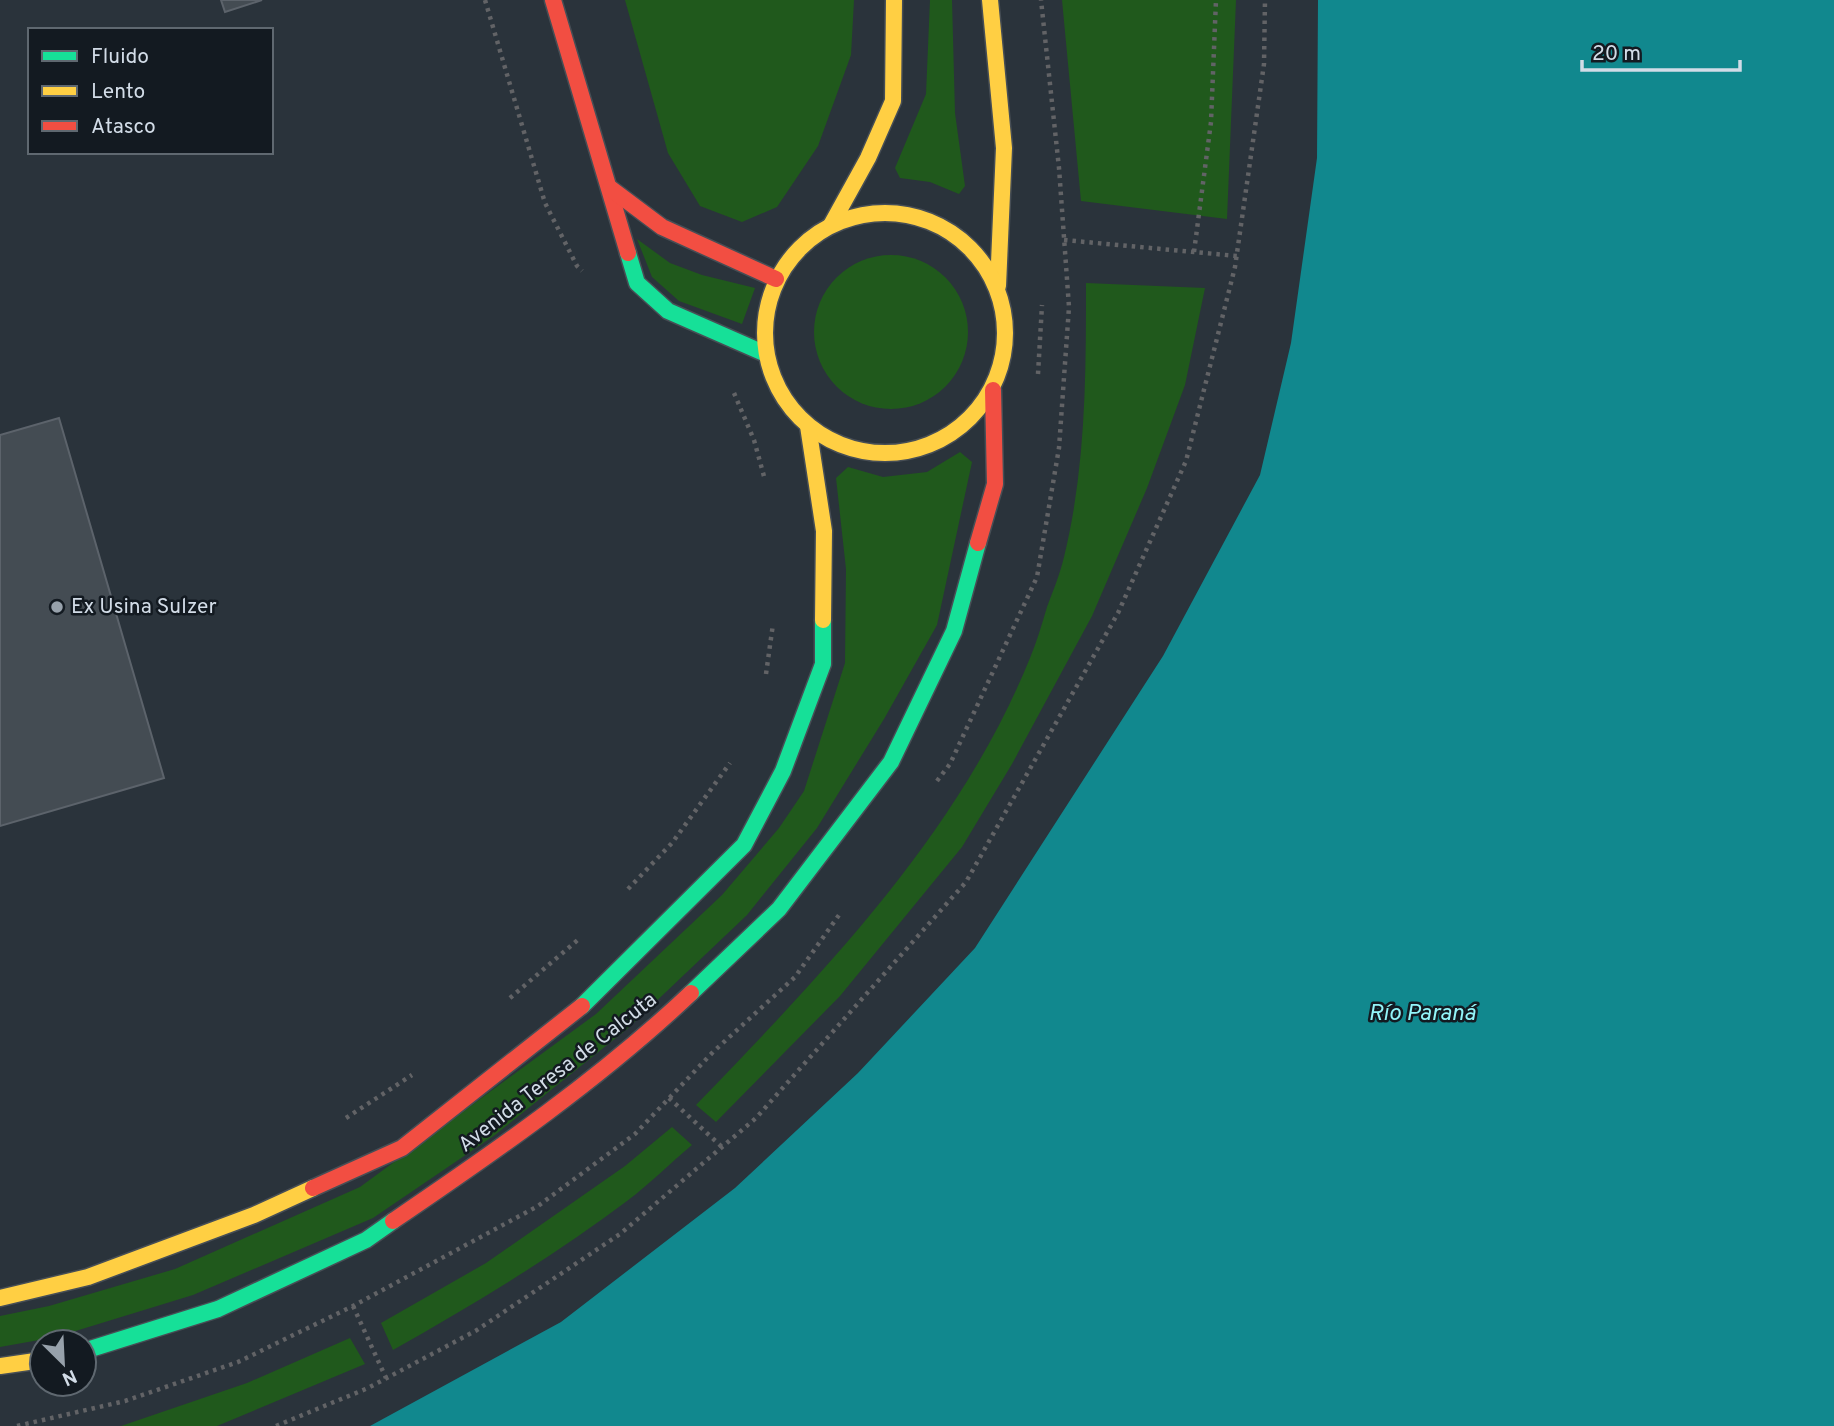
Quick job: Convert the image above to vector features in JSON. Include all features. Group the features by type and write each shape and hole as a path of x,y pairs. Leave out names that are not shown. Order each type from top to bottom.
{"main road":[{"path":"553,0 637,283 668,311 766,354"},
{"name":"Avenida Teresa de Calcuta","path":"831,225 868,158 893,101 894,0"},
{"name":"Avenida Teresa de Calcuta","path":"98,1347 218,1309 366,1240 492,1154 649,1034 779,909 891,762 954,631 995,484 993,390 1004,356 1006,320 998,286 1004,148 990,0"},
{"path":"610,188 662,227 776,279"},
{"name":"Avenida Teresa de Calcuta","path":"993,390 967,422 932,444 892,454 850,449 808,426 789,407 773,378 766,354 766,312 776,279 799,248 831,225 869,213 908,214 946,227 977,253 998,286"},
{"name":"Avenida Teresa de Calcuta","path":"0,1298 88,1278 254,1215 402,1148 588,1001 744,845 783,771 823,664 824,531 808,426"},
{"path":"0,1366 28,1362"}],"path":[{"path":"485,0 545,203 577,266 586,275"},
{"path":"1194,252 1210,122 1216,0"},
{"path":"1064,240 1237,256"},
{"path":"730,383 754,440 768,489"},
{"path":"765,677 775,613"},
{"path":"620,898 671,843 734,758"},
{"path":"509,999 584,934"},
{"path":"336,1125 415,1074"},
{"path":"670,1098 722,1147"},
{"path":"353,1306 386,1378"}],"green space":[{"path":"625,0 854,0 851,55 818,146 777,207 742,222 700,206 668,153"},
{"path":"930,0 952,0 955,113 965,186 959,194 930,182 900,178 895,168 926,94"},
{"path":"1062,0 1236,0 1227,219 1081,201"},
{"path":"637,239 670,263 702,275 755,288 742,324 679,301 652,277"},
{"path":"891,255 921,261 946,277 962,302 968,332 962,362 946,387 921,403 891,409 861,403 836,387 820,362 814,332 820,302 836,277 861,261"},
{"path":"1086,283 1205,288 1185,385 1147,488 1092,616 1012,764 962,847 840,996 716,1122 696,1105 840,951 927,841 966,783 1001,722 1030,658 1062,563 1077,489 1085,386"},
{"path":"960,452 972,462 937,625 884,719 817,828 747,915 627,1029 495,1135 373,1218 193,1295 85,1328 28,1328 28,1342 0,1347 0,1316 49,1306 175,1269 360,1187 596,1014 722,895 779,828 804,791 845,663 846,569 836,478 848,467 883,477 927,472"},
{"path":"672,1127 692,1145 635,1194 542,1261 393,1350 381,1323 486,1263 625,1166"},
{"path":"350,1338 365,1364 217,1426 121,1426 247,1383"}],"water":[{"name":"Río Paraná","path":"1318,0 1834,0 1834,1426 370,1426 561,1322 735,1188 858,1073 975,948 1163,656 1260,475 1291,343 1317,158"}],"building":[{"path":"221,0 262,0 225,12"},
{"name":"Ex Usina Sulzer","path":"59,418 164,778 0,826 0,435"}],"traffic: fast":[{"path":"628,253 637,283 668,311 766,354"},
{"path":"691,993 779,909 891,762 954,631 978,543"},
{"path":"582,1006 744,845 783,771 823,664 823,620"},
{"path":"98,1347 218,1309 366,1240 393,1221"}],"traffic: slow":[{"path":"831,225 868,158 893,101 894,0"},
{"path":"990,0 1004,148 998,286"},
{"path":"873,213 897,213 942,227 970,248 985,266 996,287 1003,310 1005,333 1003,356 996,379 985,400 970,418 942,439 920,448 897,453 873,453 828,439 809,426 792,409 779,390 770,368 765,345 765,321 779,276 792,257 809,240 828,227 850,218 873,213"},
{"path":"808,426 824,531 823,620"},
{"path":"0,1298 88,1277 254,1215 313,1188"},
{"path":"0,1366 28,1362"}],"traffic: jam":[{"path":"553,0 628,253"},
{"path":"610,188 662,227 776,279"},
{"path":"978,543 995,484 993,390"},
{"path":"393,1221 509,1141 584,1084 691,993"},
{"path":"313,1188 402,1148 582,1006"}],"place":[{"name":"Ex Usina Sulzer","path":"57,607"}]}
